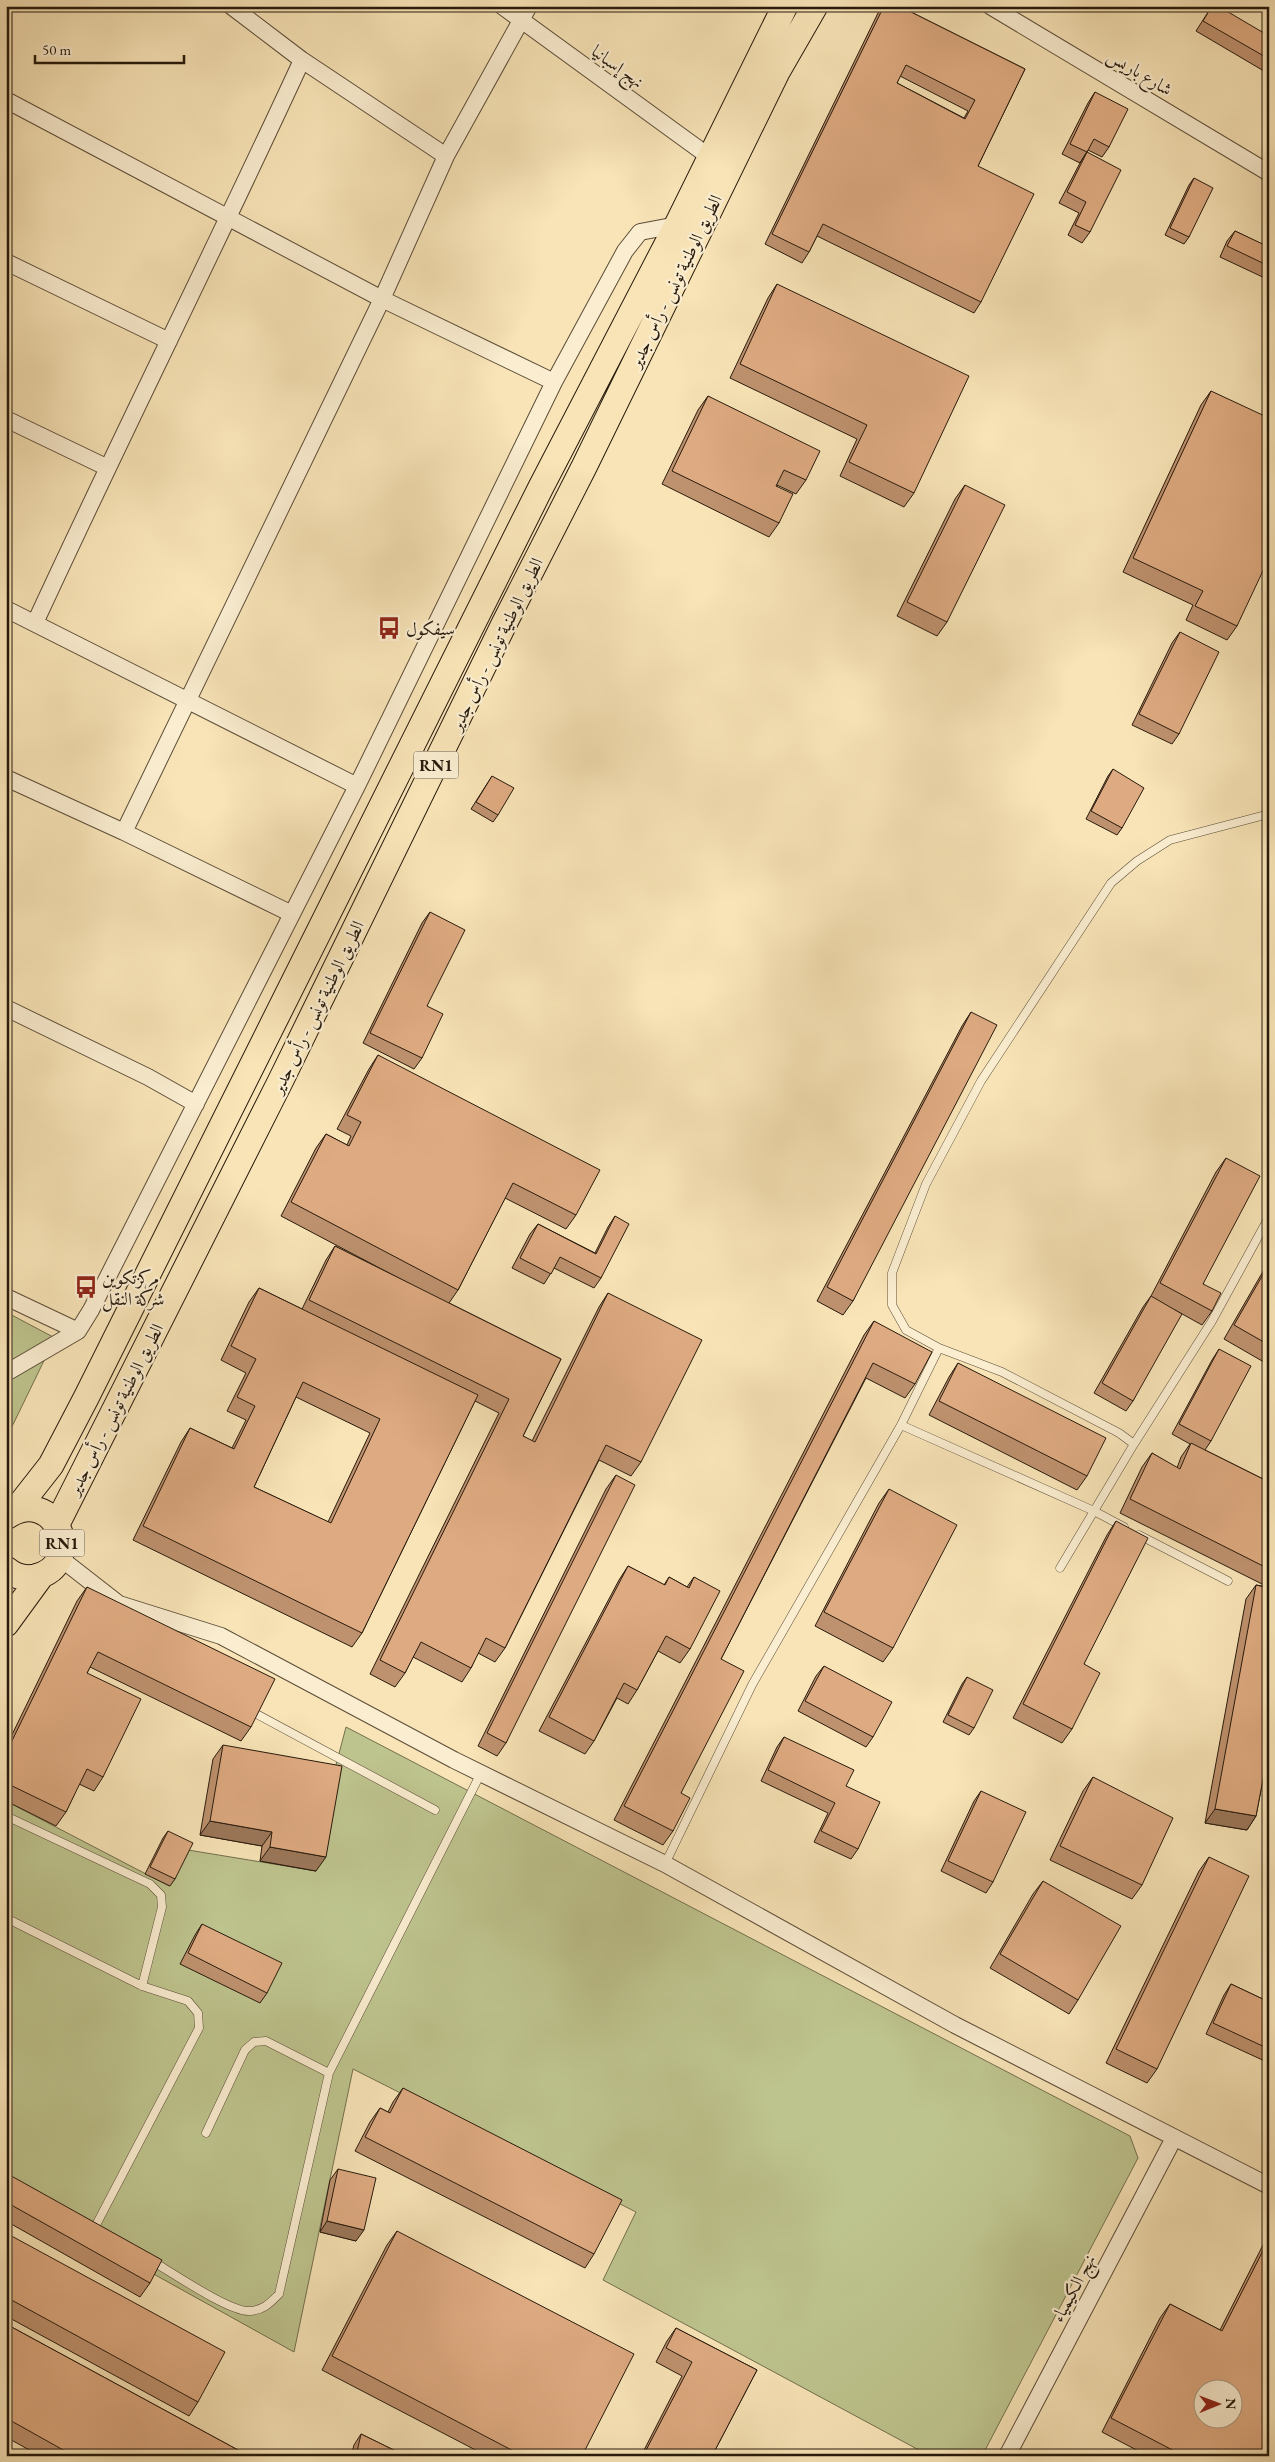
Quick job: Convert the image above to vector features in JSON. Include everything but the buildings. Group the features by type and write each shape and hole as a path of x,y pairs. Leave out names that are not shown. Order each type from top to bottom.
{"main road":[{"name":"الطريق الوطنية تونس - رأس جدير","path":"10,1513 51,1465 86,1398 541,487 711,158 785,6"},
{"name":"الطريق الوطنية تونس - رأس جدير","path":"57,1524 282,1080 504,624 584,467 777,72 815,6"},
{"name":"RN1","path":"6,1570 20,1577 31,1578 41,1576 49,1572 60,1558 63,1547 62,1535 57,1524 49,1515 27,1508 10,1513"},
{"name":"RN1","path":"6,1624 41,1576"}],"street":[{"path":"231,6 302,60 446,156"},
{"name":"نهج إسبانيا","path":"502,6 524,13 711,158"},
{"name":"شارع باريس","path":"990,6 1269,173"},
{"path":"124,832 382,299 446,156 524,13"},
{"path":"35,623 106,467 229,219 302,60"},
{"path":"6,100 382,299 554,382"},
{"path":"6,1373 78,1331 113,1268 357,786 554,382 625,251 640,232 677,225"},
{"path":"6,262 169,341"},
{"path":"6,419 106,467"},
{"path":"6,609 357,786"},
{"path":"6,778 124,832 292,914"},
{"path":"6,1008 148,1077 196,1104"},
{"path":"6,1297 78,1331"},
{"path":"60,1558 119,1604 219,1640 665,1864 955,2025 1269,2186"},
{"name":"نهج الكيمياء","path":"1007,2456 1174,2138"}],"lane":[{"path":"1134,1444 1119,1433 1002,1372 938,1348 906,1330 892,1305 892,1273 926,1184 981,1081 1111,883 1137,861 1170,840 1269,814"},
{"path":"1060,1568 1134,1444 1212,1321 1269,1217"},
{"path":"665,1864 752,1685 901,1425 938,1348"},
{"path":"901,1425 1094,1511 1228,1581"},
{"path":"242,1707 435,1810"},
{"path":"145,2257 228,2305 248,2312 264,2308 279,2294 329,2073 481,1773"},
{"path":"7,1819 150,1884 161,1895 162,1907 142,1986"},
{"path":"6,1918 142,1986 188,2001 198,2013 198,2028 95,2227"},
{"path":"206,2133 245,2050 254,2042 266,2041 329,2073"},
{"path":"87,2223 103,2232"}],"green space":[{"path":"6,1312 55,1338 6,1439"},
{"path":"346,1727 1130,2136 1138,2158 982,2456 930,2456 603,2280 636,2212 353,2069 294,2352 6,2192 6,1801 169,1886 188,1850 316,1871 332,1780"}],"place":[{"name":"سيفكول","path":"389,628"},
{"name":"مركزتكوين شركة النقل","path":"86,1287"}]}
